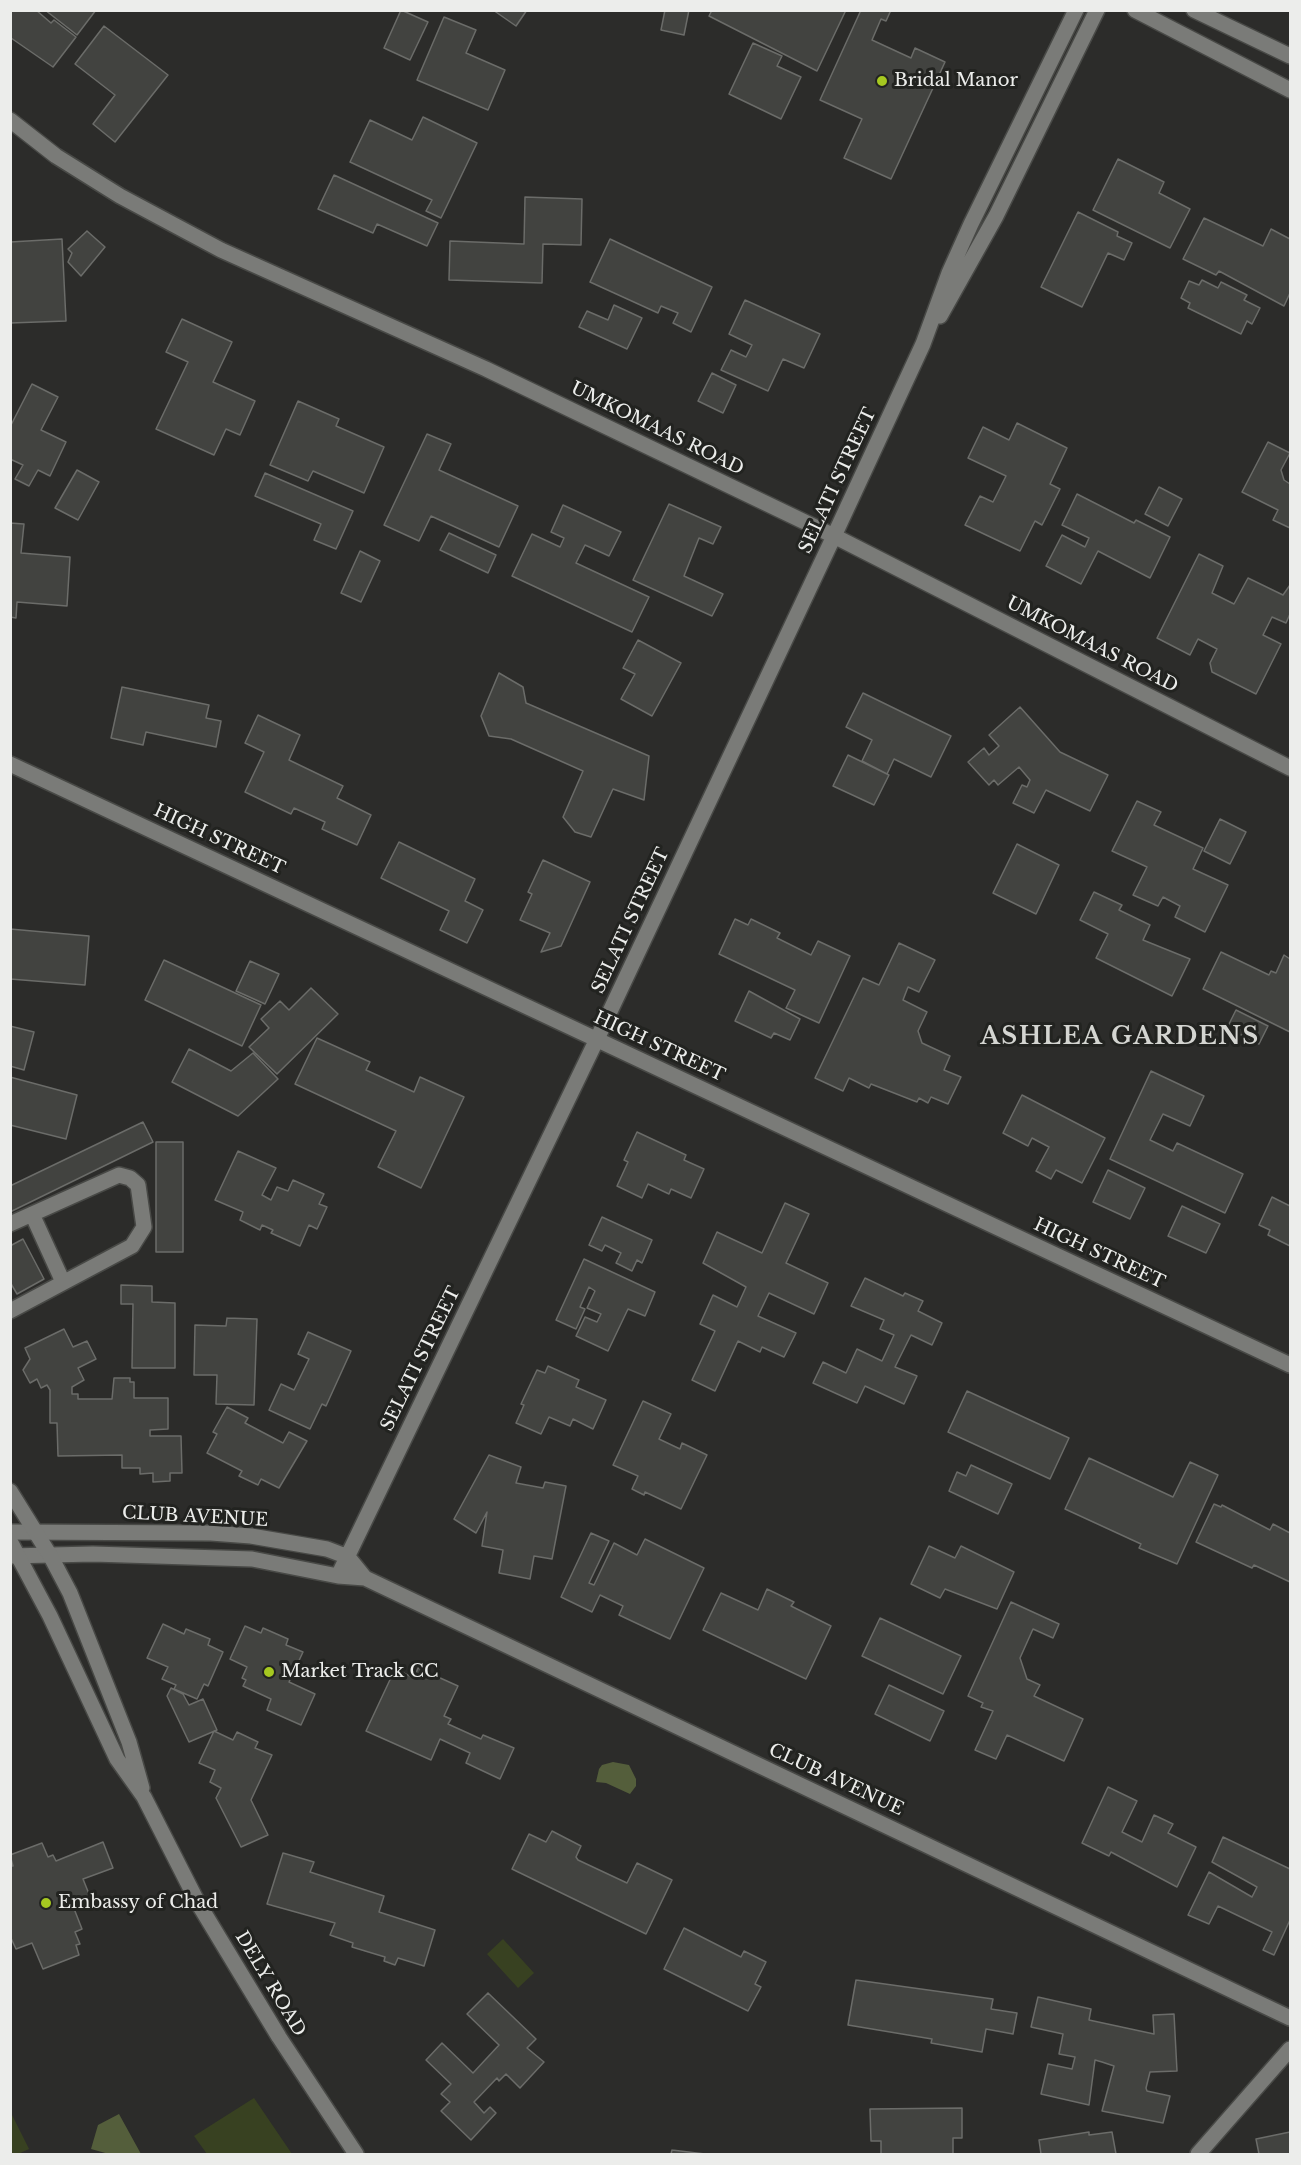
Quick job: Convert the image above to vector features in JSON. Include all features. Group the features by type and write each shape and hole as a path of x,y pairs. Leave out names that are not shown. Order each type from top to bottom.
{"street":[{"name":"SELATI STREET","path":"924,345 949,273 971,224 1076,10"},
{"name":"SELATI STREET","path":"338,1576 597,1039 924,345 965,275 1097,10"},
{"path":"1136,10 1290,90"},
{"path":"1194,10 1290,56"},
{"name":"UMKOMAAS ROAD","path":"10,120 56,156 120,196 221,250 486,369 834,536 1290,768"},
{"name":"HIGH STREET","path":"10,764 1290,1365"},
{"path":"10,1224 118,1175 130,1178 138,1185 144,1227 132,1246 10,1311"},
{"path":"32,1214 63,1282"},
{"name":"DELY ROAD","path":"10,1491 36,1531 70,1593 129,1742 144,1797"},
{"name":"CLUB AVENUE","path":"10,1532 231,1535 294,1543 348,1557 365,1578"},
{"name":"DELY ROAD","path":"10,1541 14,1556 50,1616 117,1759 144,1797 198,1903 279,2037 356,2154"},
{"name":"CLUB AVENUE","path":"14,1556 51,1557 93,1554 252,1559 338,1576 365,1578 1290,2018"},
{"path":"1198,2154 1290,2049"}],"shaded area":[{"path":"613,1762 629,1765 636,1779 636,1786 630,1794 606,1783 596,1782 602,1765"},
{"path":"503,1939 534,1973 518,1988 487,1954"},
{"path":"254,2098 292,2154 207,2154 194,2136"},
{"path":"11,2113 29,2149 18,2154 11,2154"},
{"path":"119,2114 141,2154 109,2154 91,2149 98,2125"}],"building":[{"path":"10,10 36,10 51,23 54,20 76,37 53,67 11,38"},
{"path":"45,10 96,10 77,35"},
{"path":"401,10 428,22 410,60 384,48"},
{"path":"493,10 527,10 516,26"},
{"path":"665,10 689,10 684,35 661,30"},
{"path":"712,10 846,10 817,71 709,16"},
{"name":"Bridal Manor","path":"861,10 891,10 886,21 881,19 872,40 911,58 915,48 945,62 891,179 844,158 862,119 820,100"},
{"path":"444,17 476,30 466,53 505,70 488,110 417,80"},
{"path":"104,26 168,75 115,142 93,124 115,95 75,64"},
{"path":"753,43 782,56 777,66 801,77 781,119 729,94"},
{"path":"423,117 477,143 441,218 426,211 432,200 350,162 370,120 412,140"},
{"path":"1118,159 1164,182 1159,193 1190,209 1170,248 1093,210"},
{"path":"334,175 438,223 427,246 377,224 373,233 318,209"},
{"path":"525,197 582,199 581,245 543,244 542,283 449,280 450,241 524,244"},
{"path":"1078,212 1118,232 1117,236 1132,243 1124,260 1108,253 1082,307 1041,287"},
{"path":"1204,218 1263,246 1271,229 1290,239 1290,293 1284,306 1219,271 1216,275 1183,259"},
{"path":"87,231 105,247 81,276 68,262 72,253 68,249"},
{"path":"62,239 66,321 10,323 10,242"},
{"path":"610,239 712,287 691,332 673,323 678,313 661,306 658,313 590,282"},
{"path":"1202,280 1218,288 1221,282 1247,295 1244,300 1260,308 1252,324 1247,321 1241,334 1188,308 1190,303 1181,298 1189,281 1199,285"},
{"path":"745,300 820,334 804,368 783,359 768,391 721,370 731,350 746,357 752,345 729,334"},
{"path":"614,305 642,318 627,349 579,327 587,311 608,320"},
{"path":"182,319 232,342 213,382 255,401 240,435 226,429 214,455 156,429 188,362 166,352"},
{"path":"712,373 736,385 723,413 698,401"},
{"path":"32,384 58,397 41,430 66,442 50,476 38,470 29,486 15,479 23,465 10,459 10,427"},
{"path":"298,401 339,419 336,426 384,447 364,493 313,471 308,481 270,465"},
{"path":"1017,423 1067,448 1050,484 1060,489 1042,525 1035,521 1020,551 965,525 980,496 993,502 1006,476 968,458 983,427 1009,440"},
{"path":"427,434 451,444 439,470 518,506 499,547 431,516 419,541 384,525"},
{"path":"1268,442 1290,453 1281,470 1284,480 1290,484 1290,528 1273,520 1278,510 1242,492"},
{"path":"77,470 99,482 78,520 55,508"},
{"path":"265,473 353,511 336,549 314,540 321,524 255,496"},
{"path":"1159,487 1182,499 1168,526 1145,514"},
{"path":"1077,494 1134,523 1136,520 1170,537 1150,578 1098,551 1081,584 1046,566 1062,535 1085,547 1089,538 1062,525"},
{"path":"669,504 721,527 713,544 699,538 684,576 723,594 712,616 633,580"},
{"path":"563,505 621,532 609,556 585,545 576,563 649,597 632,632 512,576 532,534 560,547 564,538 551,532"},
{"path":"10,523 24,524 21,553 70,557 67,606 17,602 16,618 10,617"},
{"path":"449,533 496,555 488,573 440,550"},
{"path":"360,551 380,561 361,602 341,593"},
{"path":"1199,554 1223,566 1212,593 1234,604 1248,578 1283,595 1290,585 1290,614 1286,623 1272,617 1263,635 1281,644 1256,694 1212,672 1210,663 1217,649 1198,639 1190,655 1157,638"},
{"path":"638,640 681,663 652,716 621,699 635,674 623,668"},
{"path":"499,673 523,687 526,703 649,756 644,800 613,789 591,837 575,832 563,817 583,771 511,739 489,736 481,716"},
{"path":"122,687 209,705 206,718 221,721 216,747 146,732 143,745 111,738"},
{"path":"863,693 951,736 931,777 894,759 887,774 862,761 872,740 846,727"},
{"path":"1020,707 1060,752 1108,775 1090,811 1046,790 1034,813 1013,803 1022,785 1027,787 1030,780 1019,767 998,785 994,780 989,785 968,762 984,748 989,755 999,746 989,735"},
{"path":"258,715 300,735 289,760 343,786 337,798 371,815 357,845 322,829 325,822 294,808 291,814 245,792 264,752 245,743"},
{"path":"848,755 889,775 874,805 833,786"},
{"path":"1137,801 1161,812 1154,825 1203,848 1193,869 1228,885 1205,932 1175,917 1180,906 1163,897 1158,906 1133,895 1147,867 1112,851"},
{"path":"1220,819 1246,832 1230,864 1204,851"},
{"path":"399,842 475,879 465,901 483,910 467,943 440,930 449,911 381,878"},
{"path":"1017,844 1059,865 1036,914 993,893"},
{"path":"543,860 590,882 561,946 541,952 550,933 520,920 532,894 528,892"},
{"path":"1094,892 1122,905 1119,910 1150,925 1143,940 1190,959 1172,996 1096,958 1108,934 1080,920"},
{"path":"735,919 748,925 751,919 780,933 777,938 811,955 818,941 850,956 819,1023 786,1008 795,990 719,954"},
{"path":"10,929 89,936 85,985 10,979"},
{"path":"899,943 935,960 919,992 908,987 903,1000 927,1012 918,1031 922,1043 950,1056 944,1070 961,1077 948,1104 931,1097 928,1103 919,1098 917,1102 871,1084 869,1088 849,1078 843,1091 815,1078 863,978 879,985"},
{"path":"1221,952 1269,975 1271,971 1276,973 1284,955 1290,959 1290,1032 1203,989"},
{"path":"164,960 261,1005 242,1046 145,1000"},
{"path":"250,961 279,974 265,1004 236,991"},
{"path":"311,988 338,1014 277,1074 249,1047 269,1028 261,1019 280,1001 289,1010"},
{"path":"749,991 800,1019 790,1040 774,1033 771,1038 735,1021"},
{"path":"1236,1010 1268,1026 1259,1044 1227,1028"},
{"path":"10,1026 34,1032 24,1070 10,1066"},
{"path":"317,1038 370,1062 366,1070 414,1092 420,1077 464,1097 421,1188 378,1167 396,1131 295,1084"},
{"path":"189,1049 231,1071 253,1053 278,1079 238,1116 172,1082"},
{"path":"1151,1071 1204,1096 1190,1126 1163,1114 1150,1140 1173,1151 1177,1143 1243,1174 1225,1213 1110,1159"},
{"path":"10,1077 77,1095 66,1139 10,1125"},
{"path":"1022,1095 1105,1138 1082,1183 1056,1170 1051,1179 1036,1171 1049,1147 1032,1138 1028,1146 1003,1133"},
{"path":"143,1122 153,1142 10,1212 10,1186"},
{"path":"637,1132 686,1155 684,1160 704,1169 691,1198 671,1189 669,1194 648,1184 642,1198 617,1186 628,1162 624,1160"},
{"path":"156,1142 183,1142 183,1252 156,1252"},
{"path":"238,1151 276,1168 262,1195 271,1200 277,1187 288,1191 293,1180 324,1194 319,1204 327,1207 317,1229 309,1225 300,1246 271,1233 273,1230 262,1225 260,1230 240,1220 243,1212 215,1200"},
{"path":"1108,1170 1145,1188 1130,1219 1093,1202"},
{"path":"1272,1197 1290,1206 1290,1246 1268,1235 1270,1230 1259,1225"},
{"path":"785,1203 809,1214 786,1263 828,1283 814,1314 769,1293 758,1316 796,1333 784,1357 762,1347 760,1352 738,1341 715,1391 692,1380 715,1331 700,1324 713,1295 737,1307 746,1287 703,1263 717,1232 762,1253"},
{"path":"1182,1206 1220,1224 1206,1253 1168,1236"},
{"path":"602,1217 652,1240 642,1263 637,1260 632,1271 616,1263 621,1253 605,1245 602,1251 589,1245"},
{"path":"23,1239 44,1279 17,1294 10,1282 10,1246"},
{"path":"584,1259 655,1292 645,1316 628,1309 608,1351 576,1336 585,1317 597,1322 601,1314 587,1308 595,1291 589,1287 580,1307 585,1309 576,1329 556,1320"},
{"path":"865,1278 903,1296 905,1293 923,1301 918,1311 942,1323 932,1345 911,1335 895,1367 917,1376 904,1404 865,1386 857,1403 813,1383 823,1362 846,1373 857,1349 882,1361 894,1335 880,1329 884,1320 851,1306"},
{"path":"121,1285 152,1286 152,1302 175,1303 175,1368 132,1368 133,1304 121,1304"},
{"path":"227,1318 257,1319 254,1405 216,1404 217,1375 194,1375 195,1325 226,1326"},
{"path":"64,1329 73,1347 87,1341 96,1359 78,1368 84,1380 72,1387 72,1394 78,1394 78,1399 112,1399 114,1378 130,1378 130,1382 134,1382 134,1398 168,1398 168,1429 150,1430 150,1436 181,1436 182,1473 170,1473 170,1481 153,1482 153,1473 140,1474 140,1468 122,1468 122,1455 58,1456 57,1423 50,1423 50,1390 47,1385 41,1388 37,1379 30,1383 23,1370 30,1359 25,1348"},
{"path":"308,1332 351,1351 326,1406 322,1404 310,1429 269,1410 281,1384 294,1390 309,1359 298,1354"},
{"path":"548,1366 579,1380 576,1387 606,1400 593,1429 573,1419 570,1426 549,1417 541,1434 516,1423 524,1405 521,1404 537,1370 545,1373"},
{"path":"967,1391 1069,1438 1050,1479 948,1432"},
{"path":"643,1401 671,1414 659,1439 680,1449 682,1443 707,1455 681,1509 645,1492 644,1495 632,1489 638,1476 613,1465"},
{"path":"227,1407 248,1418 245,1423 283,1443 289,1432 307,1441 279,1488 261,1479 258,1485 239,1476 242,1471 207,1453 217,1434 213,1432"},
{"path":"489,1455 521,1467 516,1483 543,1488 545,1482 566,1486 552,1559 534,1556 530,1579 499,1573 503,1550 482,1546 487,1512 476,1533 454,1519"},
{"path":"1089,1458 1173,1497 1190,1462 1218,1475 1177,1564 1139,1548 1141,1544 1065,1509"},
{"path":"971,1465 1012,1484 998,1514 949,1491 957,1472 966,1476"},
{"path":"1214,1504 1221,1507 1222,1505 1270,1530 1273,1524 1290,1533 1290,1582 1254,1565 1252,1568 1196,1542"},
{"path":"591,1533 609,1541 589,1583 594,1585 614,1543 637,1555 645,1539 704,1568 670,1639 619,1615 623,1606 600,1595 592,1612 561,1597"},
{"path":"929,1546 955,1558 961,1546 1014,1572 997,1609 945,1589 940,1598 911,1584"},
{"path":"767,1589 794,1602 791,1606 831,1626 806,1679 703,1630 721,1593 758,1610"},
{"path":"1011,1602 1059,1624 1053,1638 1033,1629 1020,1658 1027,1679 1040,1685 1034,1696 1083,1719 1064,1761 1007,1735 996,1759 975,1750 993,1711 981,1707 983,1703 968,1696"},
{"path":"880,1618 961,1656 943,1694 862,1656"},
{"path":"163,1624 184,1634 186,1629 210,1639 208,1645 223,1652 208,1686 204,1684 197,1699 174,1689 176,1685 162,1679 168,1667 147,1658"},
{"name":"Market Track CC","path":"245,1626 261,1633 263,1628 288,1639 286,1645 303,1652 289,1682 315,1694 301,1725 267,1710 271,1699 243,1686 246,1680 242,1678 247,1667 230,1659"},
{"path":"418,1668 458,1686 444,1716 451,1719 448,1724 481,1739 483,1735 514,1748 500,1779 466,1763 470,1753 440,1739 431,1760 366,1731 395,1669 414,1678"},
{"path":"889,1685 944,1711 930,1741 875,1714"},
{"path":"171,1688 183,1694 189,1705 203,1699 217,1730 189,1742 167,1696"},
{"path":"214,1731 233,1740 237,1732 258,1742 255,1748 272,1755 251,1800 268,1835 241,1847 216,1798 221,1788 210,1782 215,1770 199,1763"},
{"path":"1108,1787 1137,1801 1122,1832 1142,1842 1154,1815 1173,1824 1168,1833 1196,1847 1177,1887 1111,1852 1109,1856 1082,1843"},
{"path":"552,1831 581,1846 576,1857 578,1860 627,1883 637,1863 672,1880 646,1934 512,1869 529,1834 546,1842"},
{"path":"1223,1837 1290,1869 1290,1920 1274,1955 1263,1950 1272,1932 1218,1906 1209,1924 1188,1915 1209,1872 1252,1897 1257,1887 1212,1862"},
{"name":"Embassy of Chad","path":"103,1842 113,1868 83,1879 91,1899 73,1906 82,1929 75,1932 80,1944 76,1945 79,1955 43,1969 32,1943 16,1949 10,1936 10,1866 13,1866 10,1855 42,1843 48,1857 53,1855 56,1861"},
{"path":"283,1853 314,1862 310,1872 384,1896 379,1912 435,1930 424,1966 398,1958 395,1965 384,1961 385,1957 352,1947 353,1943 330,1935 335,1923 267,1904"},
{"path":"684,1928 741,1957 744,1951 766,1962 755,1984 761,1987 748,2011 664,1969"},
{"path":"856,1980 993,1999 991,2009 1017,2013 1013,2034 986,2029 982,2052 931,2043 932,2039 848,2025"},
{"path":"488,1993 536,2039 527,2048 544,2062 520,2088 506,2074 499,2081 497,2078 474,2102 484,2113 490,2107 496,2113 471,2140 441,2111 450,2102 441,2094 451,2084 426,2060 442,2043 473,2073 499,2045 467,2014"},
{"path":"1038,1997 1091,2009 1089,2020 1154,2034 1153,2015 1174,2014 1177,2071 1150,2072 1146,2088 1147,2091 1170,2096 1163,2123 1102,2111 1114,2066 1095,2060 1089,2105 1041,2094 1048,2064 1072,2069 1075,2057 1059,2054 1063,2034 1031,2027"},
{"path":"962,2108 962,2138 953,2138 953,2154 881,2154 881,2141 871,2141 870,2109"},
{"path":"1089,2132 1089,2135 1112,2132 1116,2154 1041,2154 1039,2140"},
{"path":"1290,2132 1290,2154 1259,2154 1256,2139"},
{"path":"672,2150 705,2154 671,2154"}],"place":[{"name":"Bridal Manor","path":"882,81"},
{"name":"Market Track CC","path":"269,1672"},
{"name":"Embassy of Chad","path":"46,1903"}],"district":[{"name":"ASHLEA GARDENS","path":"1120,1037"}]}
